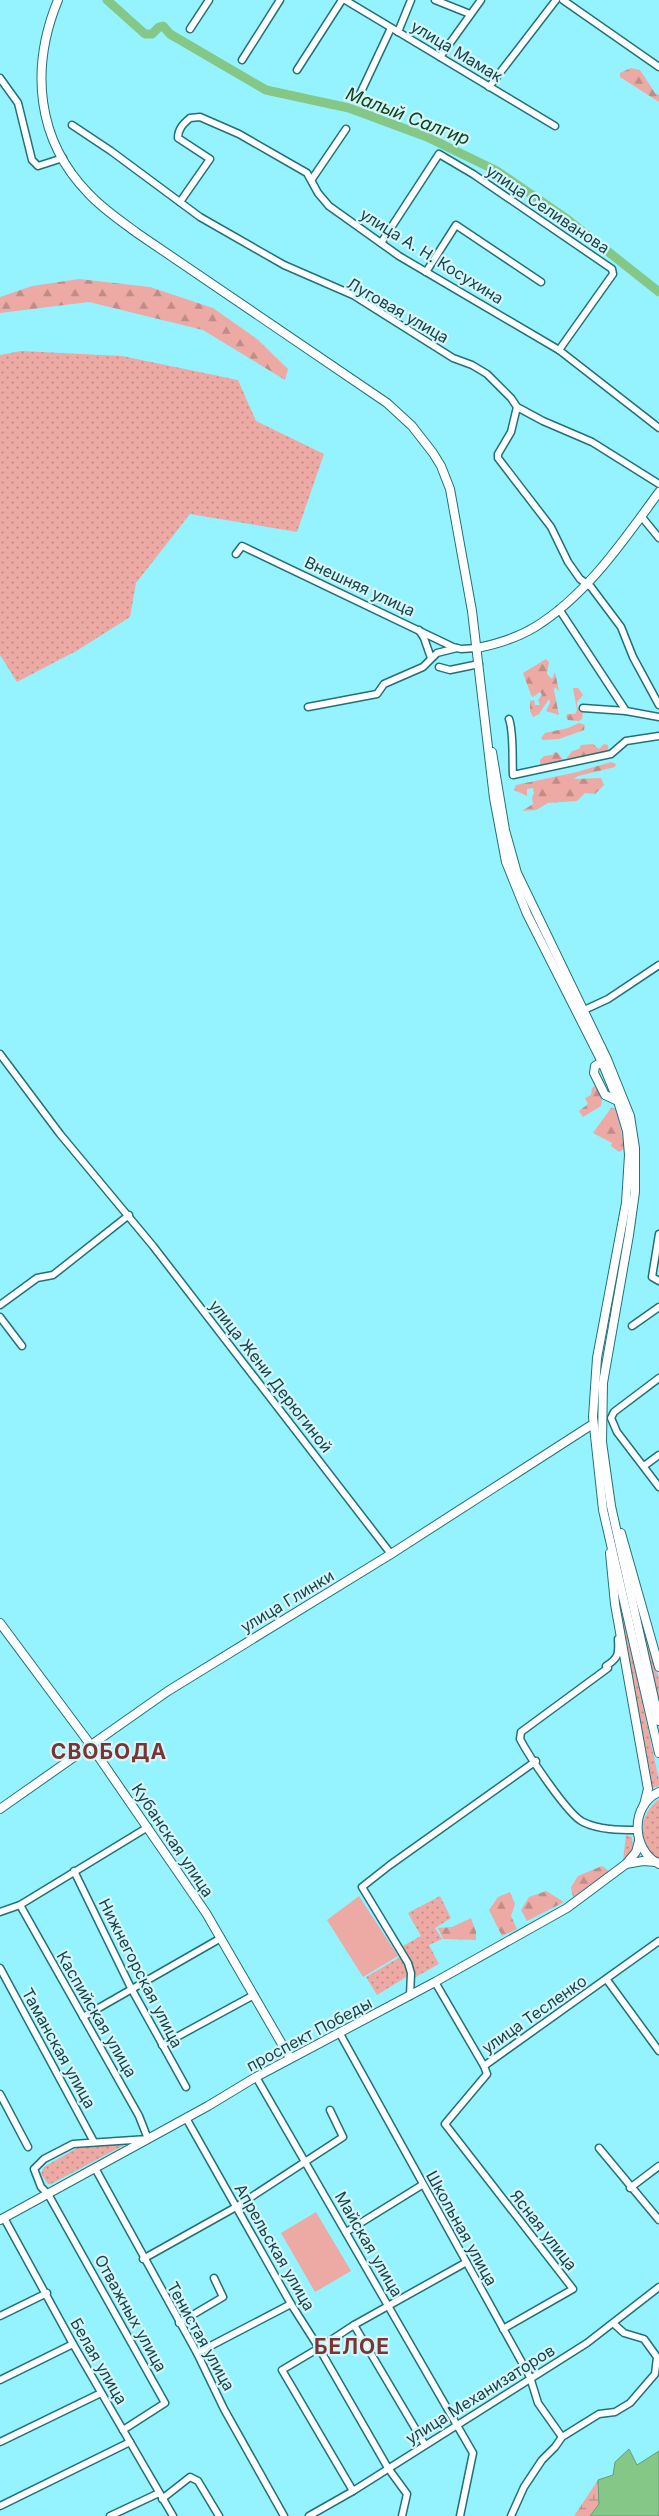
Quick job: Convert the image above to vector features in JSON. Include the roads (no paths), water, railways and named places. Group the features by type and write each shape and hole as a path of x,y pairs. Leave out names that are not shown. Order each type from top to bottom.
{"main road":[{"path":"58,0 45,39 40,81 41,100 45,117 63,158 82,186 107,210 137,233 362,384 412,426 441,466 450,489 477,648 494,798 506,862 528,914 604,1060 618,1101 628,1142 628,1180 623,1223 597,1358 593,1424 603,1510 659,1753"},
{"path":"477,648 501,642 524,633 559,609 586,583 659,492"},
{"path":"486,726 505,830 517,873 630,1116 635,1149 633,1210 614,1314 601,1404 602,1442 614,1518 659,1720"},
{"path":"604,1060 594,1068 594,1073 605,1094 618,1101"},
{"name":"улица Глинки","path":"0,1809 205,1667 391,1554 593,1424"},
{"path":"614,1518 624,1540 659,1667"},
{"path":"611,1546 609,1564 648,1789 637,1830 639,1841 647,1854 657,1863"},
{"name":"Кубанская улица","path":"0,1623 91,1745 148,1827 221,1938 290,2058"},
{"path":"644,1804 659,1792"},
{"name":"проспект Победы","path":"2,2219 186,2118 290,2058 410,1996 567,1908 626,1864 636,1852 639,1841"},
{"path":"626,1864 642,1861 657,1863"}],"street":[{"path":"190,30 209,0"},
{"path":"242,60 280,0"},
{"path":"297,70 342,0"},
{"name":"улица Мамак","path":"345,0 555,126"},
{"path":"398,32 411,0"},
{"path":"435,0 470,14"},
{"path":"440,58 481,0"},
{"path":"489,86 556,0"},
{"path":"563,0 659,67"},
{"path":"360,94 392,28"},
{"path":"0,78 18,103 32,160 38,166 63,158"},
{"name":"улица А. Н. Косухина","path":"180,202 210,159 178,138 178,132 190,118 200,117 238,134 307,174 312,179 318,193 329,206 426,272 559,350 659,428"},
{"name":"Луговая улица","path":"72,125 200,217 234,238 284,266 353,295 453,358 472,365 487,374 511,398 517,407 542,421 592,442 659,484"},
{"path":"312,179 346,129"},
{"name":"улица Селиванова","path":"381,243 439,154 473,174 612,269 613,274 559,350"},
{"path":"426,272 456,225 541,282"},
{"path":"517,407 511,432 498,454 498,458 551,527 568,562 580,579 586,583 621,627 633,657 659,704"},
{"path":"641,516 659,538"},
{"name":"Внешняя улица","path":"236,554 242,546 457,648 477,648"},
{"path":"559,609 626,711"},
{"path":"418,628 424,638 431,658"},
{"path":"308,707 377,694 384,684 423,667 440,651 457,648"},
{"path":"439,667 450,670 479,664"},
{"path":"583,708 626,711 659,717"},
{"path":"509,720 513,732 511,743 513,775 611,754 626,740 659,736"},
{"path":"582,1011 608,999 659,966"},
{"name":"улица Жени Дерюгиной","path":"0,1054 60,1134 129,1215 391,1554"},
{"path":"0,1305 37,1278 53,1275 129,1215"},
{"path":"659,1234 652,1277 659,1281"},
{"path":"632,1326 659,1307"},
{"path":"0,1317 22,1346"},
{"path":"659,1378 614,1412 611,1418 616,1432 659,1487"},
{"path":"644,1466 659,1454"},
{"path":"618,1617 619,1655 616,1660 606,1666 608,1668 521,1732 520,1739 565,1804 580,1821 596,1827 637,1830"},
{"path":"410,1996 411,1973 408,1963 362,1887 390,1864 536,1762"},
{"path":"0,1912 20,1904 148,1827"},
{"name":"Нижнегорская улица","path":"74,1871 131,1988 186,2087"},
{"name":"Каспийская улица","path":"20,1904 140,2116 148,2139"},
{"path":"83,2017 221,1938"},
{"name":"улица Тесленко","path":"445,2124 487,2074 484,2066 607,1980 659,1941"},
{"name":"Таманская улица","path":"0,1968 94,2142"},
{"name":"улица Тесленко","path":"607,1980 659,2051"},
{"path":"435,1982 484,2066"},
{"path":"162,2045 254,1994"},
{"name":"Школьная улица","path":"339,2032 465,2263 530,2377 538,2403 562,2436"},
{"name":"Майская улица","path":"256,2077 473,2453 460,2516"},
{"path":"0,2094 28,2147"},
{"path":"143,2260 236,2207 343,2137 330,2110"},
{"name":"Апрельская улица","path":"186,2118 291,2304 320,2348 388,2468 407,2494 402,2516"},
{"name":"Ясная улица","path":"445,2124 573,2289 504,2329"},
{"path":"48,2194 35,2173 36,2165 73,2144 148,2139"},
{"path":"599,2148 630,2188 656,2212 659,2220"},
{"path":"630,2188 659,2166"},
{"name":"Тенистая улица","path":"95,2168 143,2260 197,2353 224,2409 284,2516"},
{"path":"346,2232 422,2185"},
{"name":"Отважных улица","path":"48,2194 165,2403 123,2430"},
{"name":"Белая улица","path":"2,2219 47,2294 73,2344 172,2516"},
{"path":"353,2491 282,2370 354,2325 465,2263"},
{"path":"178,2323 223,2297 214,2278"},
{"name":"улица Механизаторов","path":"309,2516 353,2491 458,2425 614,2324 659,2287"},
{"path":"0,2316 47,2294"},
{"path":"197,2353 291,2304"},
{"path":"511,2516 524,2487 542,2460 555,2447 562,2436 599,2414 615,2412 627,2405 656,2374 657,2357 644,2339 624,2333 614,2324"},
{"path":"354,2325 425,2445"},
{"path":"0,2380 73,2344"},
{"path":"0,2442 101,2393"},
{"path":"0,2506 130,2442"},
{"path":"110,2516 160,2496 190,2477 198,2481 220,2516"}],"waterway":[{"name":"Малый Салгир","path":"107,0 145,34 152,34 159,27 163,26 170,34 266,90 349,108 427,137 497,171 567,219 659,292"}],"district":[{"name":"СВОБОДА","path":"109,1751"},
{"name":"БЕЛОЕ","path":"352,2346"}]}
